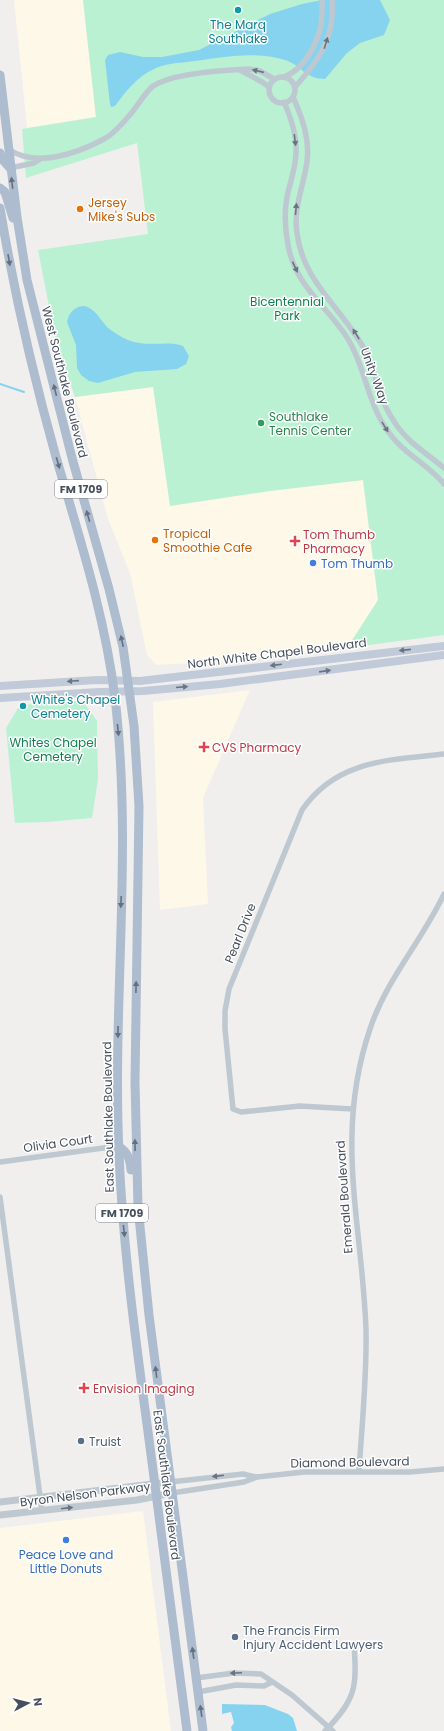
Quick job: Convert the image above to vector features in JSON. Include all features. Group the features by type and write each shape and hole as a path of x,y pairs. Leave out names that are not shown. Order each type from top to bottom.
{"main road":[{"path":"0,75 4,151 3,160 10,168"},
{"name":"West Southlake Boulevard","path":"10,168 18,226 28,281 72,458 109,589 130,691"},
{"path":"0,188 5,192 12,217 18,226"},
{"name":"FM 1709","path":"0,208 12,278 26,342 45,418 94,592 114,691"},
{"name":"North White Chapel Boulevard","path":"0,686 112,680 140,681 444,646"},
{"name":"North White Chapel Boulevard","path":"0,698 130,691 228,683 444,655"},
{"name":"East Southlake Boulevard","path":"114,691 122,786 122,873 117,1094 122,1217 128,1277 187,1731"},
{"name":"East Southlake Boulevard","path":"130,691 137,763 139,875 135,1082 138,1207 149,1315 203,1731"},
{"path":"122,873 139,875"},
{"path":"118,1146 123,1148 130,1159 134,1200 138,1207"}],"street":[{"path":"10,168 34,163 41,159 82,149 105,139 128,118 152,87 167,79 240,70 260,71 274,79 292,74 302,64 313,45 320,25 322,0"},
{"path":"294,87 313,67 324,50 331,26 332,0"},
{"path":"240,70 269,87"},
{"path":"274,79 269,87 269,92 275,101 284,102 293,97 294,87 289,78 284,77"},
{"name":"Unity Way","path":"293,97 305,129 307,152 297,203 296,216 299,245 303,260 318,288 344,318 364,348 372,365 380,396 394,423 408,440 444,468"},
{"name":"Unity Way","path":"284,102 294,128 296,151 296,163 287,196 285,223 288,248 292,260 304,284 346,336 357,355 375,410 387,431 402,448 432,472 444,484"},
{"path":"4,151 19,156 41,159"},
{"name":"Pearl Drive","path":"352,1109 300,1106 241,1112 233,1109 225,1028 225,1011 228,994 302,810 310,798 331,780 354,769 410,758 444,754"},
{"name":"Emerald Boulevard","path":"359,1471 366,1365 366,1329 352,1189 352,1109 359,1069 375,1015 387,988 444,894"},
{"name":"Olivia Court","path":"0,1162 118,1146"},
{"path":"0,1197 39,1498 42,1511"},
{"name":"Diamond Boulevard","path":"172,1493 244,1482 257,1477 304,1472 410,1472 444,1469"},
{"name":"Diamond Boulevard","path":"170,1482 243,1474 257,1477"},
{"name":"Byron Nelson Parkway","path":"0,1502 170,1482"},
{"name":"Byron Nelson Parkway","path":"0,1515 42,1511 172,1493"},
{"path":"196,1678 248,1673 260,1674 292,1695 329,1730 342,1712 354,1689 356,1677 354,1644"},
{"path":"198,1692 236,1685 264,1686 272,1682"}],"shaded area":[{"path":"14,0 83,0 96,117 27,128"},
{"path":"153,387 270,491 363,480 378,600 347,648 215,662 156,665 147,655 130,573 108,519 75,397"},
{"path":"250,690 203,798 208,904 160,910 153,702"},
{"path":"143,1511 171,1731 0,1731 0,1528"}],"green space":[{"name":"Bicentennial Park","path":"83,0 444,0 444,635 347,648 378,600 363,480 270,491 170,506 153,387 75,397 55,337 38,250 148,234 137,143 26,178 22,129 96,117"},
{"name":"Whites Chapel Cemetery","path":"83,701 97,721 98,780 92,818 15,823 6,728 20,705"}],"water":[{"path":"322,0 380,0 390,20 384,35 360,43 347,53 325,79 313,77 290,62 273,57 248,55 175,63 158,67 142,76 115,106 111,107 105,60 108,55 120,52 143,57 162,57 199,50 270,14 302,4"},
{"path":"85,306 95,312 109,329 128,340 150,344 177,344 183,346 189,356 186,364 177,369 135,372 98,383 89,381 81,375 77,368 76,345 67,322 69,315 75,308"},
{"path":"222,1704 265,1705 288,1714 293,1718 297,1731 232,1731 231,1727 234,1723 231,1712 222,1714"}],"waterway":[{"path":"0,384 24,392"}],"place":[{"name":"The Marq Southlake","path":"238,10"},
{"name":"Jersey Mike's Subs","path":"80,209"},
{"name":"Southlake Tennis Center","path":"261,423"},
{"name":"Tropical Smoothie Cafe","path":"155,540"},
{"name":"Tom Thumb Pharmacy","path":"295,541"},
{"name":"Tom Thumb","path":"313,563"},
{"name":"White's Chapel Cemetery","path":"23,706"},
{"name":"CVS Pharmacy","path":"204,747"},
{"name":"Envision Imaging","path":"84,1388"},
{"name":"Truist","path":"81,1441"},
{"name":"Peace Love and Little Donuts","path":"66,1540"},
{"name":"The Francis Firm Injury Accident Lawyers","path":"235,1637"}]}
